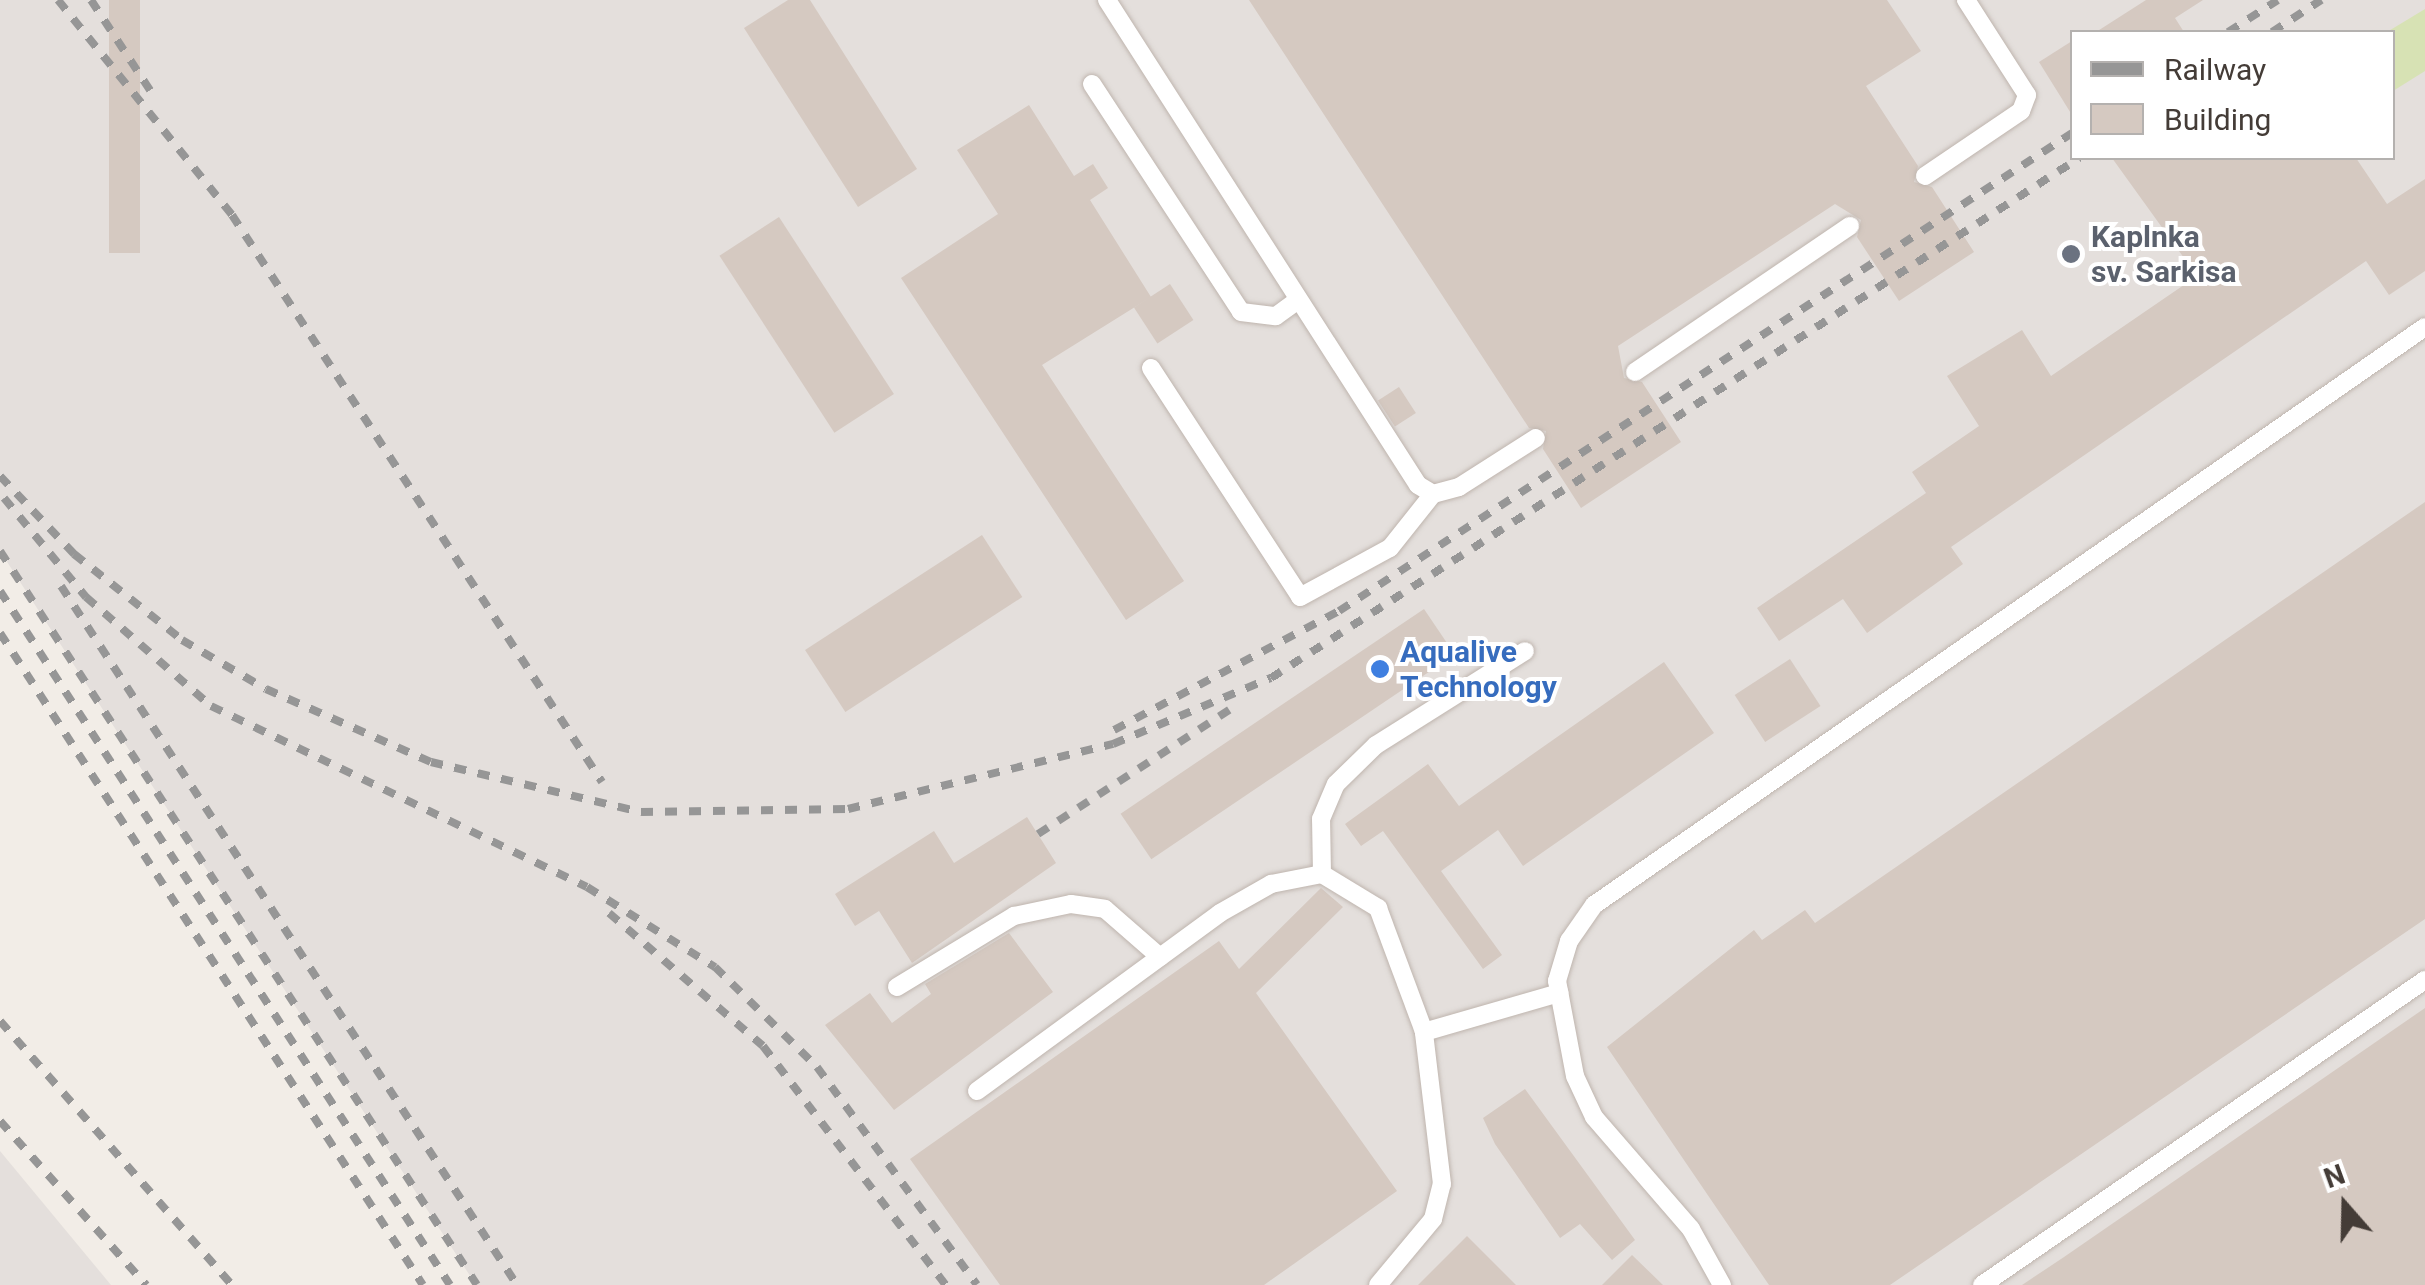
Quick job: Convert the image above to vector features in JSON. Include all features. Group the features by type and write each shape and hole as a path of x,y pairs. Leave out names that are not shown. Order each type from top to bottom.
{"lane":[{"path":"1107,0 1418,485 1433,494"},
{"path":"1925,176 2021,111 2028,95 1966,0"},
{"path":"1092,84 1240,312 1276,316 1298,300"},
{"path":"1635,372 1850,226"},
{"path":"1722,1285 1692,1229 1594,1117 1559,992 1569,941 1594,905 2425,327"},
{"path":"1151,368 1300,597 1390,548 1433,494 1536,438"},
{"path":"1322,874 1321,819 1336,784 1376,745 1525,652"},
{"path":"977,1091 1160,957 1271,884 1322,874 1378,908 1424,1032 1442,1184 1424,1231 1378,1285"},
{"path":"898,988 1014,916 1071,904 1106,909 1160,957"},
{"path":"1982,1285 2425,980"},
{"path":"1424,1032 1559,992"}],"shaded area":[{"path":"0,0 2425,0 2425,1285 476,1285 0,551"},
{"path":"0,1151 111,1285 0,1285"}],"green space":[{"path":"2425,9 2425,71 2395,90 2395,30 2390,30"}],"building":[{"path":"109,0 140,0 140,253 109,253"},
{"path":"788,0 810,0 917,169 858,207 744,28"},
{"path":"1249,0 1887,0 1921,51 1866,86 1918,166 1914,182 1932,187 1974,252 1899,301 1857,237 1861,220 1835,204 1618,346 1624,378 1642,382 1681,442 1581,508 1543,449 1546,431 1529,428"},
{"path":"2146,0 2203,0 2175,18 2183,30 2099,30"},
{"path":"2070,42 2070,112 2039,62"},
{"path":"1029,105 1074,176 1093,164 1108,188 1090,200 1151,297 1042,365 1184,581 1126,620 901,278 998,214 957,150"},
{"path":"2113,160 2357,160 2387,204 2425,179 2425,271 2389,295 2366,261 1951,547 1963,564 1867,633 1843,599 1779,641 1757,608 1926,493 1912,472 1979,426 1947,376 2022,330 2051,376 2197,276"},
{"path":"779,217 894,394 834,433 719,256"},
{"path":"1170,284 1193,320 1157,343 1134,307"},
{"path":"1399,387 1416,413 1395,427 1378,401"},
{"path":"2425,502 2425,919 1890,1285 1769,1285 1607,1047 1754,930 1762,940 1805,910 1815,923"},
{"path":"982,535 1022,597 845,712 805,650"},
{"path":"1424,609 1455,655 1151,859 1121,814"},
{"path":"1790,659 1820,706 1765,742 1735,695"},
{"path":"1664,662 1714,733 1523,866 1498,830 1441,871 1502,955 1483,969 1383,831 1361,846 1345,824 1428,764 1459,806"},
{"path":"1027,817 1056,863 912,963 879,911 855,926 835,894 934,831 954,863"},
{"path":"1321,888 1343,907 1256,993 1397,1191 1264,1285 1000,1285 910,1159 1219,941 1239,969"},
{"path":"1009,933 1053,992 894,1110 825,1025 870,993 892,1023 931,994 925,984"},
{"path":"2425,1008 2425,1285 2022,1285 2064,1257"},
{"path":"1525,1089 1635,1240 1612,1260 1580,1224 1560,1238 1495,1144 1483,1118"},
{"path":"1467,1236 1516,1285 1418,1285"},
{"path":"1632,1255 1663,1285 1602,1285"}],"railway":[{"path":"58,0 232,215 602,782"},
{"path":"91,0 150,90"},
{"path":"2231,30 2278,0"},
{"path":"2275,30 2321,0"},
{"path":"1114,730 1339,611 2070,134"},
{"path":"0,476 74,554 182,640 266,689 431,762 641,812 848,809 1113,744 1271,678 2076,160"},
{"path":"4,498 86,597 211,706 587,887 715,967 817,1067 977,1285"},
{"path":"0,551 477,1285"},
{"path":"61,586 517,1285"},
{"path":"0,591 450,1285"},
{"path":"0,633 423,1285"},
{"path":"1038,834 1229,710"},
{"path":"609,913 763,1046 946,1285"},
{"path":"0,1021 232,1285"},
{"path":"0,1121 146,1285"}],"place":[{"name":"Kaplnka sv. Sarkisa","path":"2071,254"},
{"name":"Aqualive Technology","path":"1380,669"}]}
